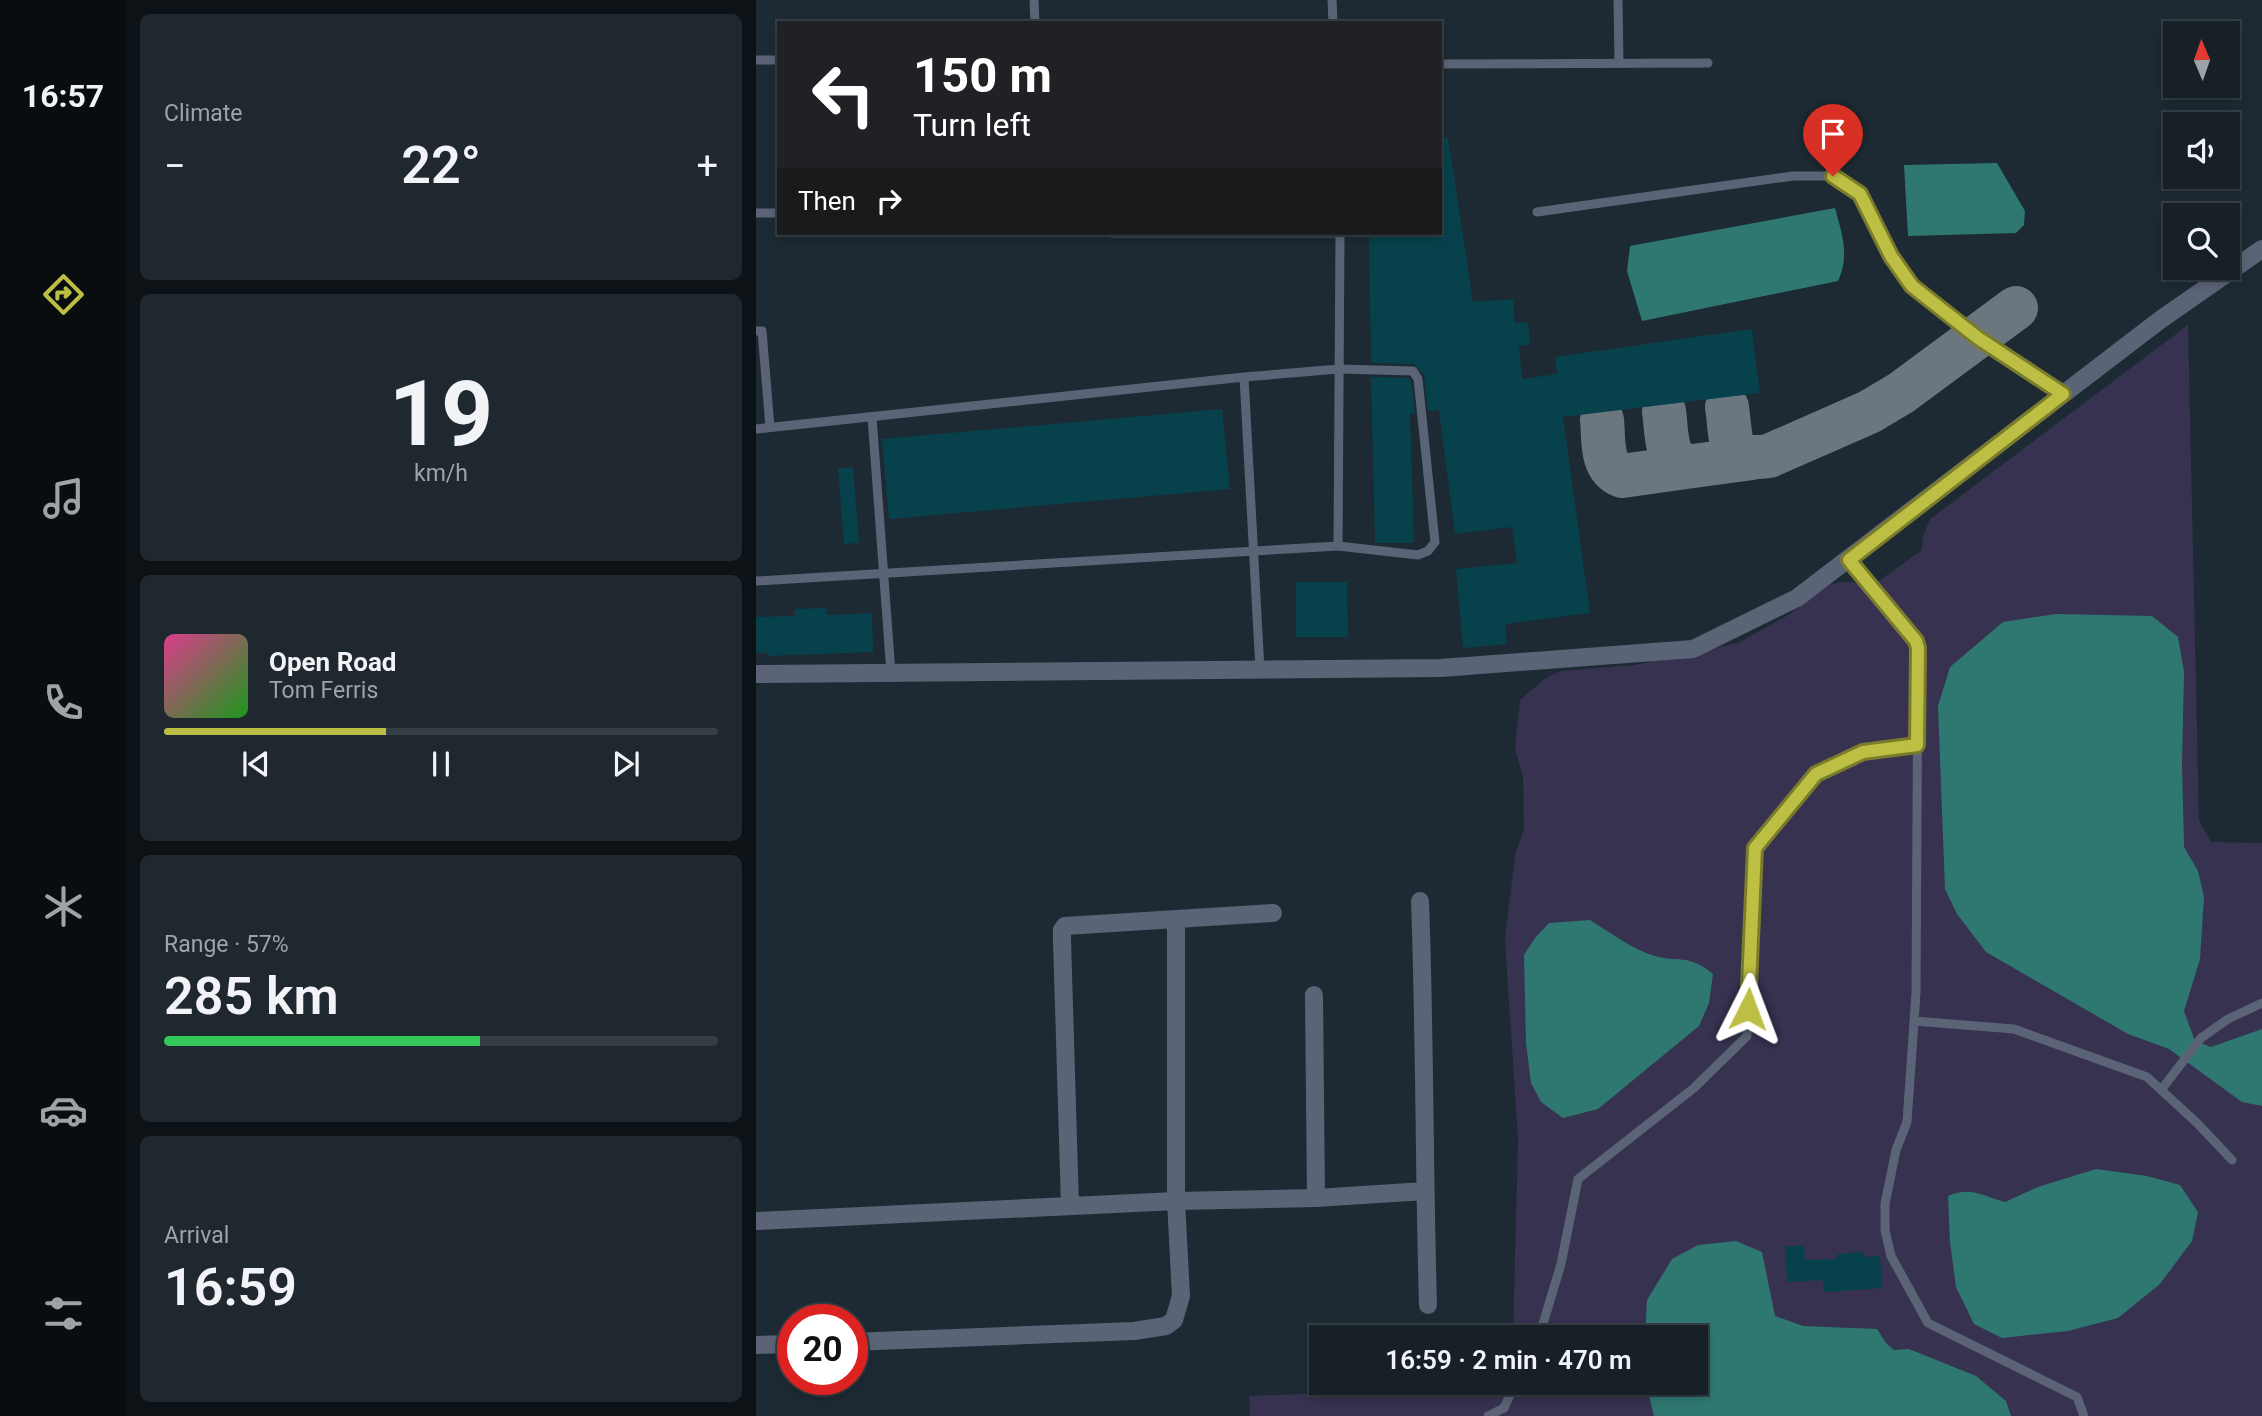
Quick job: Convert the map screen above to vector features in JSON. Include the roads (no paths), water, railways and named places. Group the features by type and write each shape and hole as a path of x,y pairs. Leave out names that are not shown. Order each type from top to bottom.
{"street":[{"path":"756,674 1441,668 1693,649 1797,598 2160,320 2262,249"},
{"path":"1420,901 1424,995 1428,1305"},
{"path":"1070,1206 1062,930 1065,926 1273,913"},
{"path":"868,1341 1134,1331 1166,1326 1174,1320 1181,1296 1176,1201 1176,919"},
{"path":"1314,995 1316,1198"},
{"path":"756,1221 1176,1201 1316,1198 1425,1191"},
{"path":"756,1345 777,1344"}],"lane":[{"path":"1034,0 1035,21"},
{"path":"1332,0 1333,21"},
{"path":"1618,0 1619,63"},
{"path":"756,60 777,60"},
{"path":"1442,64 1708,63"},
{"path":"1537,212 1793,176 1833,176 1860,194 1891,256 1912,286 1978,338 2063,394"},
{"path":"756,213 777,213"},
{"path":"1338,546 1340,235"},
{"path":"756,331 762,331 770,428"},
{"path":"756,429 1244,377 1339,369 1413,371 1416,374 1435,542 1428,551 1418,555 1338,546 756,581"},
{"path":"1244,377 1260,670"},
{"path":"872,416 891,673"},
{"path":"1849,560 1916,641 1918,648 1916,979 1907,1122 1896,1150 1885,1204 1885,1230 1891,1256 1928,1323 2077,1398 2084,1416"},
{"path":"1543,1325 1561,1264 1578,1179 1694,1088 1747,1036 1755,848 1816,774 1863,752 1917,745"},
{"path":"2161,1090 2202,1038 2228,1019 2262,1003"},
{"path":"1914,1021 2014,1028 2147,1077 2232,1160"},
{"path":"1488,1416 1504,1408 1510,1395"}]}
